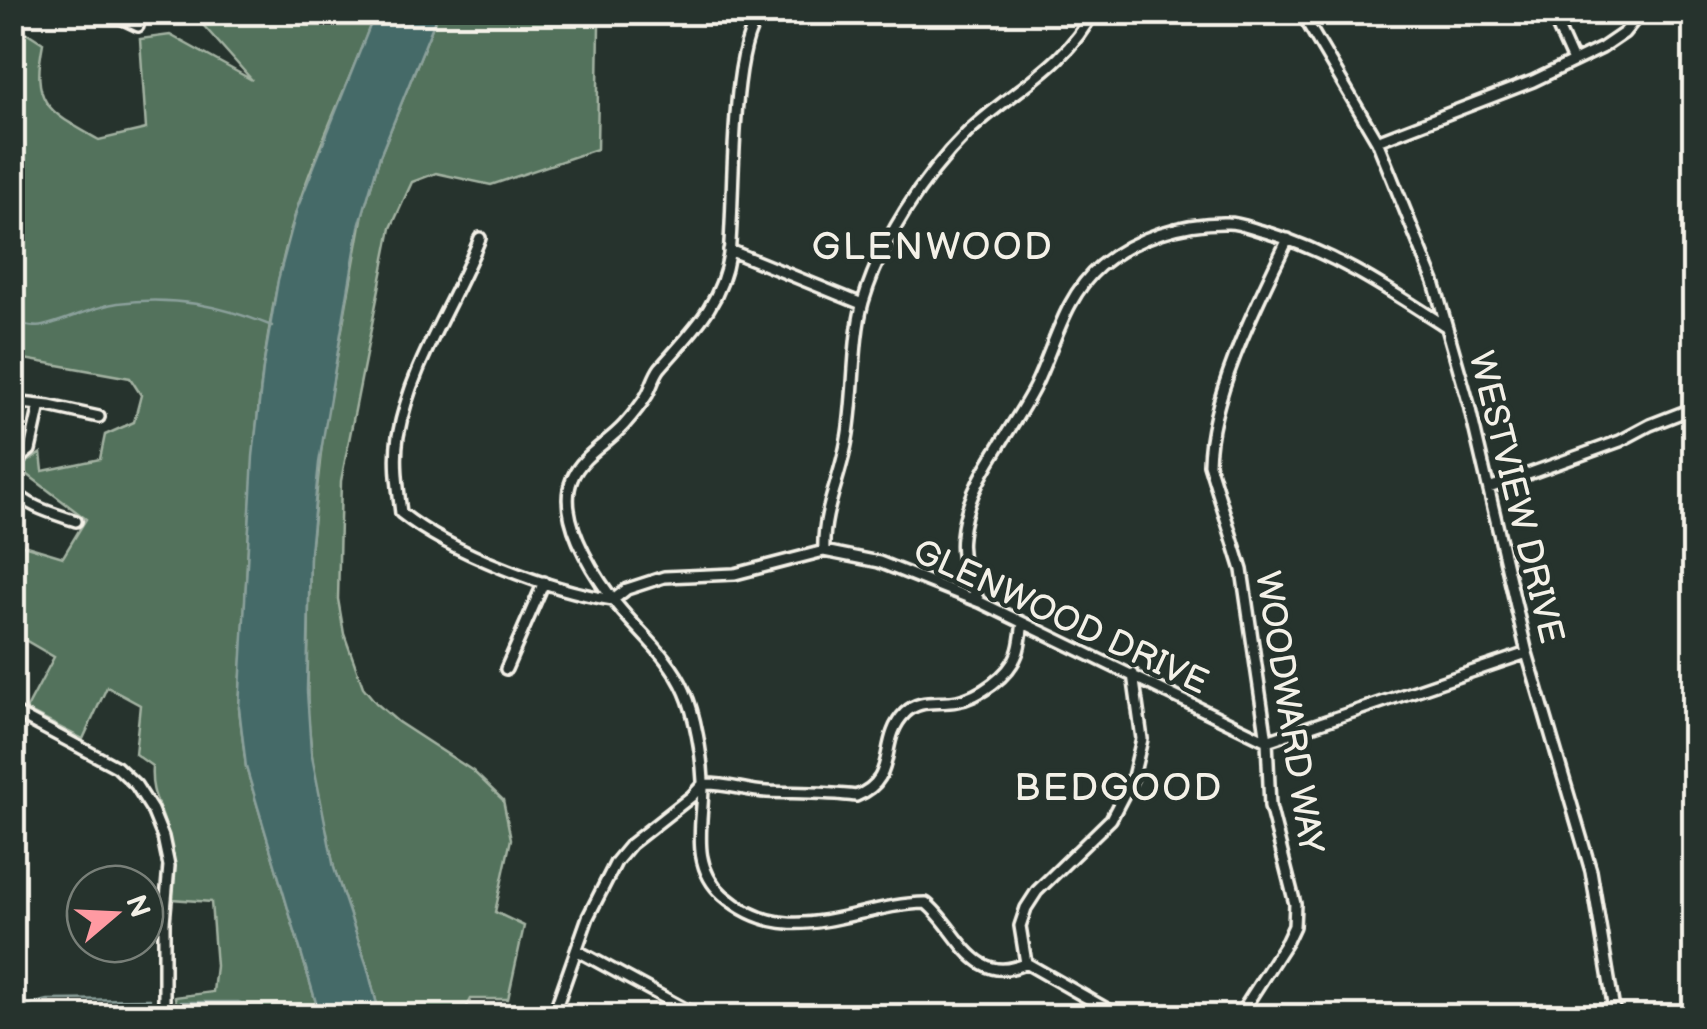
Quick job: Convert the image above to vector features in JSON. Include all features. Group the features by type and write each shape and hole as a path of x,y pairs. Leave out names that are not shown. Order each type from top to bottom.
{"street":[{"path":"108,12 138,26"},
{"path":"764,12 756,17 746,37 740,72 730,250 712,304 698,328 657,371 646,396 622,428 597,447 572,476 567,498 573,525 613,600 664,657 685,692 703,784 698,815 700,853 708,876 722,893 740,906 784,925 926,902 977,961 998,971 1026,963"},
{"path":"613,600 626,588 664,577 735,574 824,551 823,532 847,442 862,304 886,246 932,172 968,131 1071,48 1094,12"},
{"name":"WESTVIEW DRIVE","path":"1307,12 1308,24 1376,141 1434,282 1526,654 1591,871 1615,1016"},
{"path":"1552,12 1572,59"},
{"path":"1376,141 1533,81 1572,59 1602,48 1624,34 1641,12"},
{"path":"980,602 968,582 962,559 967,508 1035,386 1074,297 1097,269 1138,242 1165,231 1231,222 1345,262 1447,328"},
{"path":"480,238 468,270 422,357 409,396 398,438 400,513 430,536 544,582 613,600"},
{"name":"WOODWARD WAY","path":"1239,1016 1294,926 1296,904 1270,806 1268,742 1242,570 1209,464 1209,450 1252,315 1288,239"},
{"path":"730,250 862,304"},
{"path":"12,402 99,418"},
{"path":"12,464 30,450 40,405"},
{"path":"1488,488 1620,441 1650,424 1694,408"},
{"path":"12,489 36,508 76,522"},
{"name":"GLENWOOD DRIVE","path":"824,551 893,567 980,602 1268,742"},
{"path":"506,669 544,582"},
{"path":"554,1016 588,917 616,862 630,844 703,784 728,783 762,792 792,790 856,796 865,793 879,783 894,729 906,712 920,703 957,701 986,689 1016,657 1023,623"},
{"path":"1268,742 1526,654"},
{"path":"1026,963 1020,926 1026,908 1037,891 1111,820 1133,777 1142,740 1132,674"},
{"path":"12,710 116,767 136,785 152,810 164,837 169,866 164,922 164,1016"},
{"path":"578,951 698,1016"},
{"path":"1026,963 1118,1016"}],"green space":[{"path":"165,13 375,13 304,188 274,304 252,476 239,708 246,767 320,1016 178,1016 175,997 213,992 216,966 211,902 172,899 172,854 154,791 152,766 135,754 140,705 107,687 83,739 26,710 54,657 13,633 13,542 63,557 86,519 19,468 41,453 43,471 100,459 105,435 134,422 141,395 130,378 13,357 12,23 43,43 40,80 47,104 99,140 146,129 140,39 170,35 252,80 203,25"},
{"path":"438,13 606,13 599,25 597,149 491,185 436,173 412,182 391,228 341,481 338,599 344,634 363,687 376,703 473,771 503,800 511,839 495,912 524,926 508,999 471,999 462,1016 380,1016 334,868 313,766 307,707 310,552 323,434 363,213 380,156"}],"water":[{"path":"375,13 438,13 380,156 359,227 319,463 310,552 307,691 311,751 334,868 380,1016 320,1016 246,767 239,708 253,456 278,280 297,209"}],"waterway":[{"path":"12,322 39,327 108,305 158,300 216,308 272,326"},
{"path":"12,1009 48,1000 150,999"},
{"path":"181,1002 238,1002 275,1016"}],"district":[{"name":"GLENWOOD","path":"933,246"},
{"name":"BEDGOOD","path":"1119,787"}]}
